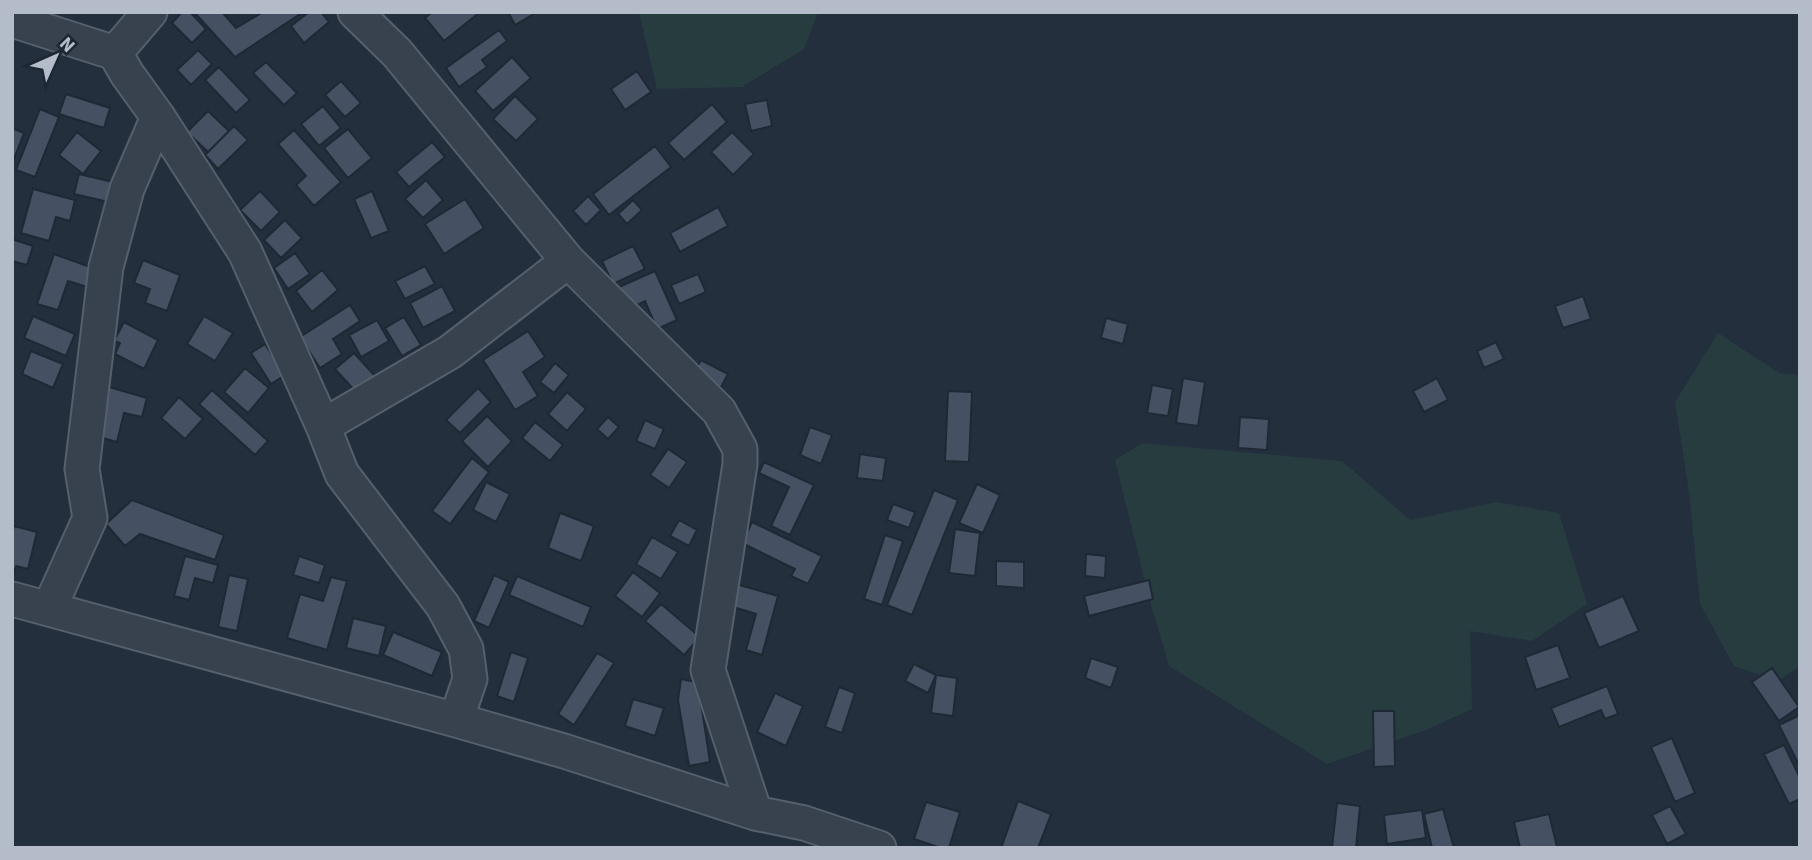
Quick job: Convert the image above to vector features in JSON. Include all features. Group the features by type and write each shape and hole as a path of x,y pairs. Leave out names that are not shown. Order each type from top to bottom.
{"street":[{"path":"115,53 150,12"},
{"path":"355,12 397,53 568,261 719,411 740,449 740,464 708,670 755,813"},
{"path":"12,20 115,53 245,252 342,474 443,606 466,649 470,679 456,720"},
{"path":"49,609 90,517 82,469 107,267 127,189 158,117"},
{"path":"323,426 450,352 568,261"},
{"path":"12,599 564,751 755,813 804,823 879,848"},
{"path":"780,848 804,823"}],"green space":[{"path":"639,12 818,12 804,49 742,87 657,89"},
{"path":"1718,333 1779,373 1800,375 1800,666 1778,681 1734,666 1700,604 1689,492 1675,402"},
{"path":"1142,443 1342,461 1410,520 1497,502 1559,513 1587,604 1532,641 1470,631 1472,709 1426,730 1327,764 1169,666 1149,598 1115,460"}],"building":[{"path":"182,12 190,12 206,29 192,43 172,23"},
{"path":"194,12 222,12 236,28 263,12 303,12 235,57"},
{"path":"309,12 321,12 329,22 304,43 291,26"},
{"path":"432,12 480,12 444,41 425,18"},
{"path":"508,12 537,12 515,25"},
{"path":"499,30 507,41 482,60 487,67 459,87 446,68"},
{"path":"198,50 212,64 191,85 177,70"},
{"path":"512,57 531,78 493,111 475,91"},
{"path":"266,62 297,93 284,105 253,73"},
{"path":"219,67 250,100 236,113 205,80"},
{"path":"637,71 651,92 625,110 611,89"},
{"path":"341,81 361,103 345,117 325,95"},
{"path":"66,94 110,108 104,128 59,114"},
{"path":"515,96 538,119 516,141 493,119"},
{"path":"767,100 772,126 751,131 745,104"},
{"path":"712,104 727,122 684,160 668,143"},
{"path":"323,106 341,128 319,146 301,124"},
{"path":"40,109 59,117 35,177 16,170"},
{"path":"208,111 229,131 208,152 187,132"},
{"path":"234,126 248,140 218,169 205,155"},
{"path":"12,128 24,133 12,164"},
{"path":"348,129 372,158 348,178 324,148"},
{"path":"294,130 341,182 314,206 296,185 306,176 278,144"},
{"path":"77,132 101,151 83,174 59,155"},
{"path":"732,132 754,154 733,175 711,152"},
{"path":"432,142 445,157 409,187 396,172"},
{"path":"655,146 671,167 609,215 593,194"},
{"path":"79,174 117,183 113,203 74,194"},
{"path":"426,180 443,200 423,218 405,199"},
{"path":"33,189 75,200 70,221 56,217 49,241 21,233"},
{"path":"260,191 280,212 261,231 240,210"},
{"path":"372,191 389,231 371,238 354,199"},
{"path":"588,196 601,210 586,225 573,211"},
{"path":"465,199 484,228 444,254 425,224"},
{"path":"633,200 642,210 627,224 618,214"},
{"path":"718,207 728,226 680,252 670,233"},
{"path":"285,220 302,238 281,258 264,240"},
{"path":"12,239 33,246 27,265 12,261"},
{"path":"633,246 645,269 613,284 602,261"},
{"path":"295,253 310,274 288,289 274,268"},
{"path":"54,254 93,268 87,287 68,281 58,310 37,304"},
{"path":"143,260 180,275 167,311 145,303 150,289 134,283"},
{"path":"425,266 435,284 405,299 395,281"},
{"path":"322,270 338,290 312,312 296,291"},
{"path":"655,271 677,320 657,329 645,301 629,309 619,287"},
{"path":"698,274 706,292 679,304 671,285"},
{"path":"442,286 455,311 423,328 410,303"},
{"path":"1583,296 1591,319 1563,328 1555,306"},
{"path":"350,305 360,321 333,339 342,354 320,368 300,337"},
{"path":"33,316 75,334 66,356 24,338"},
{"path":"204,316 233,333 215,361 187,344"},
{"path":"404,317 421,345 402,356 385,328"},
{"path":"1106,318 1128,324 1123,344 1101,338"},
{"path":"377,320 389,341 361,357 349,335"},
{"path":"124,322 158,340 144,369 115,354 120,343 114,341"},
{"path":"528,331 545,357 523,372 538,396 515,410 483,360"},
{"path":"1496,342 1504,359 1484,368 1477,351"},
{"path":"265,344 285,375 271,384 251,353"},
{"path":"31,351 63,364 53,388 22,374"},
{"path":"354,353 375,376 356,392 335,369"},
{"path":"701,360 728,374 718,393 691,378"},
{"path":"555,363 569,375 554,393 540,382"},
{"path":"245,368 269,388 248,413 224,392"},
{"path":"1183,378 1205,382 1198,426 1176,423"},
{"path":"1437,378 1448,400 1424,412 1413,391"},
{"path":"1152,385 1173,389 1168,416 1147,413"},
{"path":"109,387 147,398 142,417 124,413 117,442 96,436"},
{"path":"478,388 491,402 460,433 446,420"},
{"path":"212,390 268,441 255,455 199,404"},
{"path":"948,391 972,392 969,462 945,461"},
{"path":"567,392 586,409 567,431 548,414"},
{"path":"179,397 203,419 185,439 161,418"},
{"path":"487,416 512,441 488,467 462,441"},
{"path":"608,417 619,427 608,439 597,429"},
{"path":"1240,417 1269,419 1267,450 1238,448"},
{"path":"645,420 664,429 655,449 636,441"},
{"path":"535,422 563,445 550,461 522,438"},
{"path":"810,427 832,435 821,464 800,455"},
{"path":"668,449 687,462 669,488 650,475"},
{"path":"860,454 886,458 883,481 857,478"},
{"path":"472,458 489,472 450,524 432,511"},
{"path":"764,462 814,485 790,535 771,526 789,487 759,473"},
{"path":"486,482 510,494 496,522 473,510"},
{"path":"977,484 1000,495 983,533 959,523"},
{"path":"934,490 958,500 912,615 887,605"},
{"path":"132,500 224,535 215,560 140,534 125,546 106,524"},
{"path":"893,504 915,512 909,528 887,520"},
{"path":"560,513 594,526 581,561 548,548"},
{"path":"679,520 697,530 689,546 670,536"},
{"path":"752,522 822,556 808,584 791,576 795,569 742,543"},
{"path":"14,526 37,532 28,569 16,566 12,580 12,534"},
{"path":"955,529 980,533 975,576 949,573"},
{"path":"885,535 903,541 882,605 864,599"},
{"path":"652,537 678,552 661,579 636,564"},
{"path":"1086,554 1106,556 1105,578 1085,576"},
{"path":"185,556 218,565 213,583 195,578 189,600 174,596"},
{"path":"299,556 325,565 319,583 293,575"},
{"path":"996,561 1024,562 1024,588 996,586"},
{"path":"633,572 660,593 642,617 615,596"},
{"path":"229,575 248,579 237,631 218,627"},
{"path":"494,575 509,582 489,628 474,621"},
{"path":"517,576 591,607 583,627 509,595"},
{"path":"331,577 347,581 327,650 287,638 300,594 323,601"},
{"path":"1149,580 1153,599 1089,616 1084,596"},
{"path":"736,584 778,596 762,655 746,650 756,614 730,606"},
{"path":"1623,596 1639,631 1599,648 1584,613"},
{"path":"661,604 700,637 684,655 645,621"},
{"path":"353,618 386,626 379,656 346,648"},
{"path":"393,632 442,652 432,676 383,655"},
{"path":"1558,645 1570,678 1536,690 1525,657"},
{"path":"511,652 528,658 514,702 497,696"},
{"path":"597,653 614,663 574,725 558,714"},
{"path":"1091,658 1118,667 1111,688 1085,678"},
{"path":"914,664 936,675 928,693 905,681"},
{"path":"1772,668 1799,707 1779,721 1752,682"},
{"path":"936,675 957,678 953,716 931,713"},
{"path":"681,679 701,683 700,696 710,762 689,766 678,700"},
{"path":"1607,686 1618,714 1605,719 1601,710 1559,727 1551,708"},
{"path":"839,687 855,693 842,733 825,727"},
{"path":"775,693 803,706 786,746 757,732"},
{"path":"633,699 664,708 655,736 625,726"},
{"path":"1373,711 1394,711 1395,766 1374,767"},
{"path":"1800,715 1800,767 1779,725"},
{"path":"1672,738 1695,793 1675,802 1651,747"},
{"path":"1784,745 1800,778 1800,799 1789,804 1764,754"},
{"path":"1018,801 1051,814 1038,848 1001,848"},
{"path":"926,802 960,812 949,848 914,839"},
{"path":"1337,803 1360,806 1356,848 1332,848"},
{"path":"1670,806 1686,834 1667,844 1652,815"},
{"path":"1443,809 1454,848 1432,848 1424,814"},
{"path":"1422,810 1426,838 1387,844 1384,815"},
{"path":"1549,814 1557,847 1520,848 1514,822"}]}
